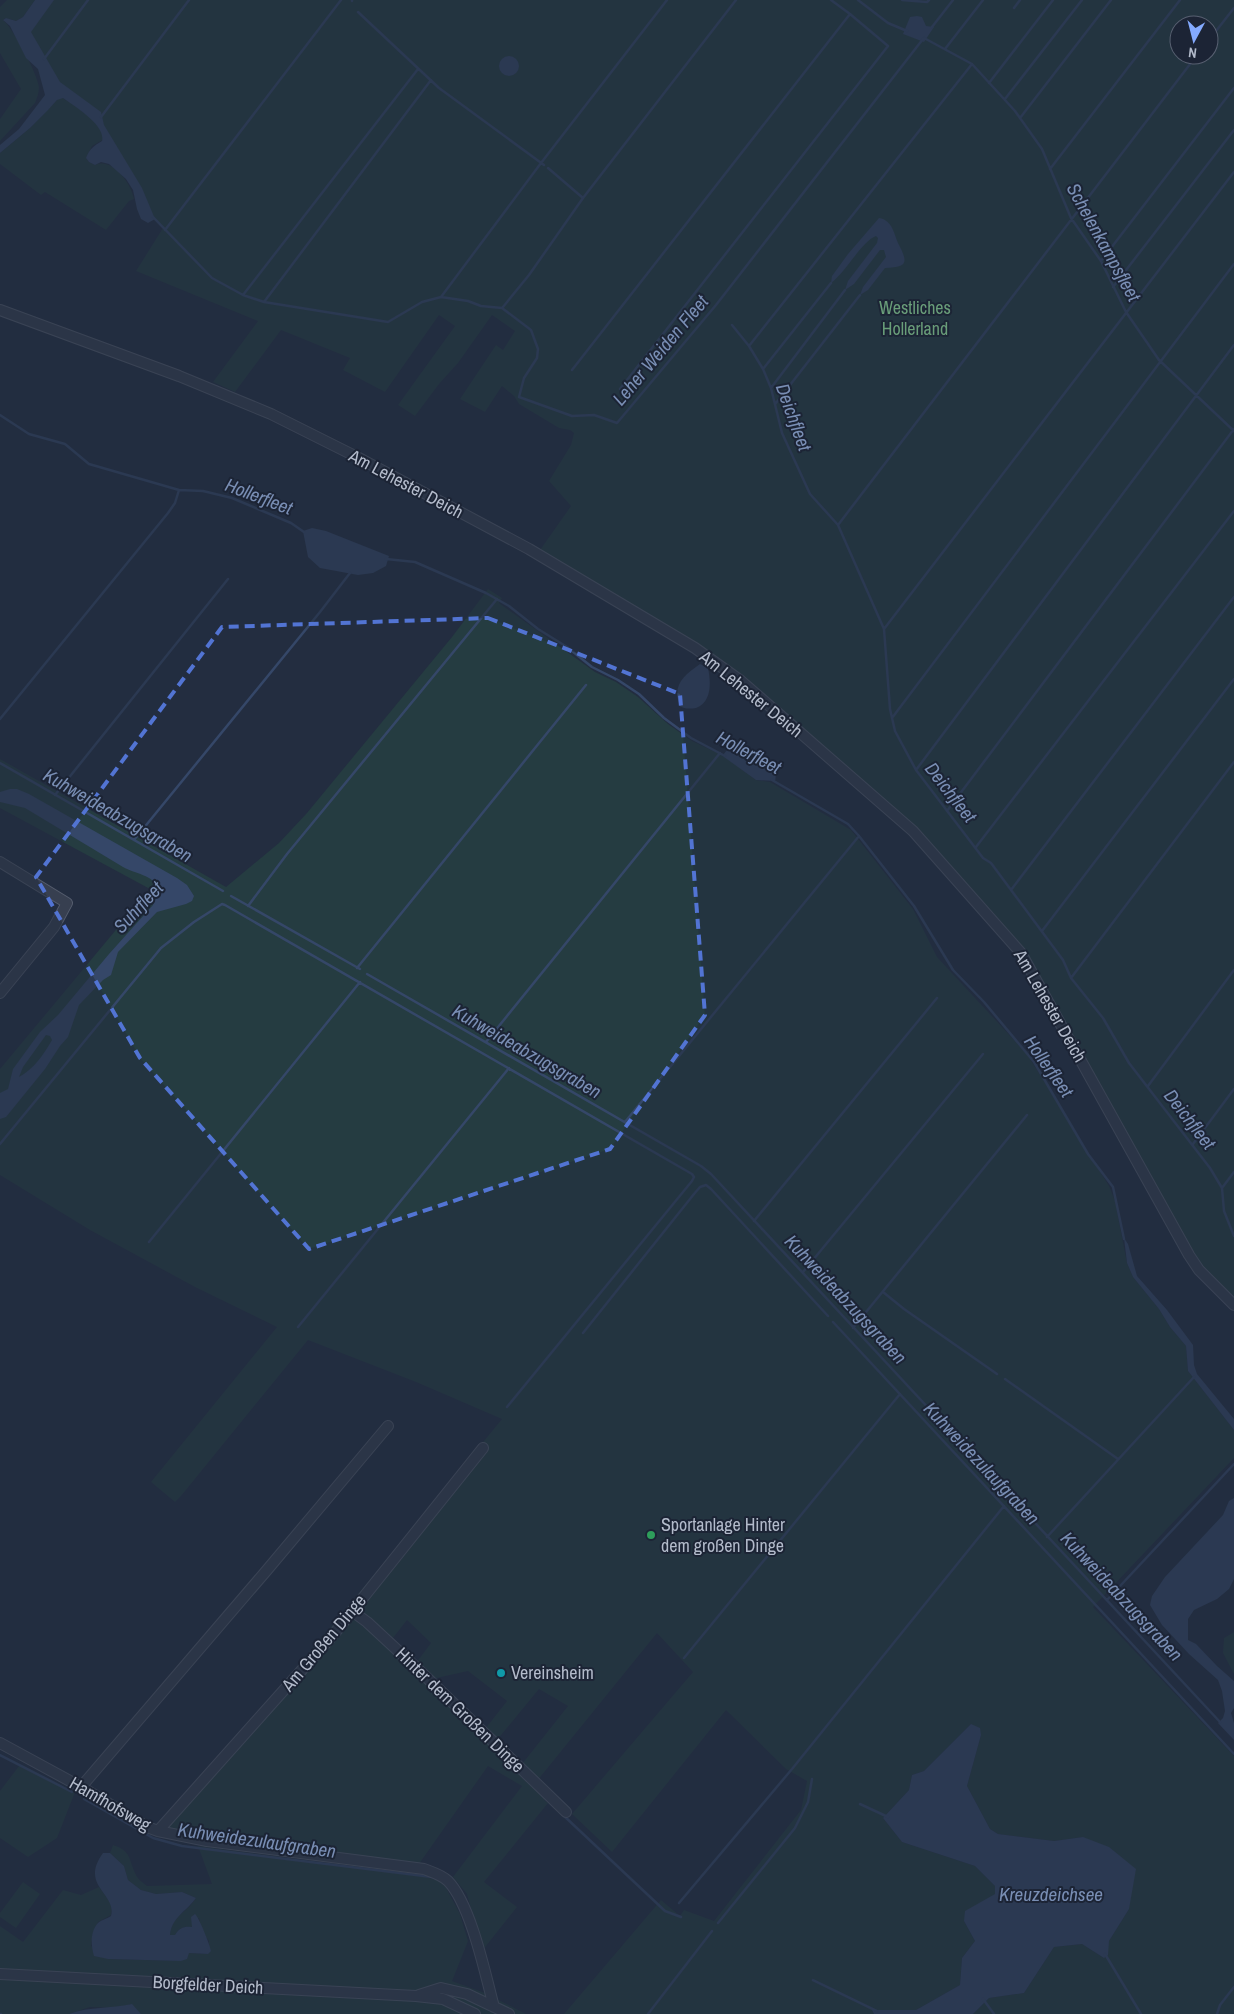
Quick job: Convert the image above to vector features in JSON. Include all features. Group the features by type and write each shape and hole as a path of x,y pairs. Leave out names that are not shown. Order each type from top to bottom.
{"street":[{"name":"Am Lehester Deich","path":"0,310 188,380 271,414 357,457 537,554 695,648 741,681 913,831 1021,953 1189,1254 1199,1270 1234,1304"},
{"path":"0,862 67,903 54,927 0,993"},
{"path":"81,1786 388,1426"},
{"name":"Am Großen Dinge","path":"158,1831 334,1634 483,1448"},
{"name":"Hinter dem Großen Dinge","path":"352,1611 367,1622 422,1673 566,1812"},
{"name":"Hamfhofsweg","path":"0,1743 81,1786 147,1827 158,1831 217,1842 424,1869 437,1874 447,1880 460,1897 494,2006"},
{"name":"Borgfelder Deich","path":"0,1974 416,1996 443,1999 475,2014"},
{"name":"Borgfelder Deich","path":"416,1996 440,1988 467,1994 509,2014"}],"highlighted area":[{"path":"488,618 680,694 705,1015 610,1149 309,1249 140,1058 36,877 222,627"}],"green space":[{"path":"7,0 35,0 23,17 16,21 6,18 3,20 13,32 24,51 34,72 39,89 35,103 0,141 0,119 21,89 0,53 0,7"},
{"name":"Westliches Hollerland","path":"40,0 1234,0 1234,1300 1214,1281 1190,1250 1024,952 861,781 743,675 663,623 540,550 571,506 549,481 571,445 574,433 570,430 559,428 519,404 514,396 502,386 485,412 460,399 496,345 503,350 515,331 492,315 458,363 439,384 415,416 398,405 455,326 439,315 385,392 343,370 350,358 281,330 235,392 213,382 258,321 136,271 163,228 149,214 96,114 59,89 21,25"},
{"path":"59,98 63,98 82,110 102,132 104,139 92,146 86,158 89,162 95,165 108,165 114,168 125,179 132,193 134,199 129,201 106,230 45,192 41,195 0,164 0,153 30,128"},
{"path":"488,589 502,598 499,603 595,672 616,682 638,697 668,724 692,741 724,756 756,780 770,782 851,830 913,909 937,957 1027,1054 1109,1186 1115,1201 1127,1263 1133,1277 1186,1346 1188,1371 1234,1430 1234,1458 1093,1607 1234,1756 1234,2014 973,2014 989,1998 1024,1993 1054,1947 1082,1944 1104,1958 1109,1941 1129,1909 1083,1837 1054,1841 998,1834 990,1829 967,1786 981,1735 971,1724 924,1771 912,1775 909,1790 883,1818 902,1842 975,1866 995,1886 995,1894 964,1921 975,1941 962,1958 960,1985 916,2010 872,2010 874,2014 564,2014 661,1900 680,1916 684,1910 714,1921 801,1810 807,1781 786,1769 726,1710 612,1852 572,1814 693,1672 657,1633 537,1781 522,1764 568,1706 539,1689 497,1740 485,1729 507,1701 468,1671 432,1679 416,1663 431,1643 407,1620 386,1647 546,1797 544,1800 548,1803 484,1882 517,1907 482,1951 467,1894 453,1877 522,1786 488,1766 419,1864 205,1837 160,1827 344,1611 502,1419 416,1382 308,1340 175,1502 151,1482 277,1327 195,1287 90,1230 0,1175 0,1069 150,889 0,808 0,759 226,887 279,843 307,813 452,637"},
{"path":"1234,1632 1234,1674 1223,1653 1224,1638"},
{"path":"19,1766 75,1792 57,1838 28,1857 0,1838 0,1791"},
{"path":"113,1845 127,1853 137,1876 147,1886 212,1884 198,1846 426,1877 443,1882 460,1914 468,1941 452,1981 485,1993 526,2014 141,2014 131,2004 117,2008 90,2007 69,2014 0,2014 0,1926 23,1942 63,1890 81,1895 99,1887 109,1900 112,1911 111,1915 98,1922 93,1933 91,1946 108,1959 181,1961 189,1953 208,1954 209,1941 202,1932 199,1918 193,1921 192,1927 182,1928 175,1935 170,1935 173,1923 196,1898 182,1892 156,1894 141,1890 128,1880 124,1866 110,1853"},
{"path":"23,1882 40,1894 16,1928 0,1917 0,1913"}],"water":[{"path":"35,0 54,0 31,32 60,82 101,112 104,125 142,188 155,219 148,223 141,219 133,190 126,179 109,164 101,162 95,165 86,158 92,148 102,141 102,135 88,116 63,98 57,100 30,128 0,153 0,145 19,129 45,95 38,69 26,58 10,26 3,20 6,18 16,21 23,17"},
{"path":"910,17 922,17 926,26 934,27 924,42 903,34"},
{"path":"509,56 516,59 519,66 516,73 509,76 502,73 499,66 502,59"},
{"path":"879,218 884,219 892,228 904,256 904,263 897,267 885,268 868,290 860,295 863,287 886,257 884,250 880,250 854,284 845,290 848,281 877,243 878,238 876,236 865,244 831,283 832,276 848,254"},
{"path":"312,528 326,531 389,556 386,566 373,573 358,575 320,568 308,557 303,531"},
{"path":"700,664 708,668 710,685 708,696 696,708 683,708 680,706 678,699 678,687 684,677"},
{"path":"743,744 766,759 774,769 775,781 756,780 724,757 723,755 727,750"},
{"path":"17,789 29,794 177,878 187,885 194,896 192,901 186,904 157,912 118,952 111,975 103,980 79,1005 68,1037 6,1117 0,1119 0,1093 8,1089 13,1069 40,1032 58,1015 153,905 157,895 157,888 150,879 123,867 25,808 0,802 0,792","holes":["46,1035 50,1036 52,1040 42,1056 29,1070 19,1077 23,1067"]},
{"path":"1124,1238 1128,1244 1137,1276 1167,1310 1193,1345 1194,1365 1197,1374 1234,1419 1234,1430 1188,1371 1186,1346 1133,1277 1127,1263"},
{"path":"1234,1498 1234,1579 1229,1589 1217,1599 1194,1610 1188,1619 1188,1640 1196,1644 1234,1681 1234,1708 1231,1713 1234,1723 1234,1740 1218,1723 1223,1718 1225,1711 1218,1680 1189,1654 1162,1625 1150,1605 1152,1596 1165,1577 1223,1515 1229,1501"},
{"name":"Kreuzdeichsee","path":"971,1724 980,1728 981,1735 967,1786 990,1829 998,1834 1054,1841 1083,1837 1109,1847 1136,1869 1129,1909 1109,1941 1108,1955 1104,1958 1082,1944 1054,1947 1024,1993 989,1998 973,2014 874,2014 872,2010 916,2010 960,1985 962,1958 975,1941 964,1921 965,1911 995,1894 995,1886 975,1866 902,1842 883,1818 909,1790 912,1775 924,1771"},
{"path":"103,1853 110,1853 124,1866 128,1880 141,1890 156,1894 182,1892 196,1898 176,1919 170,1935 175,1935 182,1928 192,1927 191,1917 195,1914 204,1931 211,1951 208,1954 189,1953 187,1959 181,1961 108,1959 94,1956 92,1948 93,1931 100,1921 111,1916 109,1901 100,1888 95,1874 97,1864"},
{"path":"132,2004 141,2014 69,2014 77,2011"}],"waterway":[{"path":"44,59 88,0"},
{"path":"101,117 189,0"},
{"path":"165,230 341,0"},
{"path":"441,297 541,163 667,0"},
{"path":"503,307 529,275 583,198 736,0"},
{"path":"620,389 888,46 831,0"},
{"name":"Schelenkampsfleet","path":"858,0 888,23 907,31"},
{"path":"902,0 927,2 929,0"},
{"name":"Leher Weiden Fleet","path":"932,27 953,0"},
{"path":"945,49 983,0"},
{"path":"1014,8 1020,0"},
{"path":"989,83 1053,0"},
{"path":"1005,99 1082,0"},
{"path":"1020,118 1111,0"},
{"path":"1050,169 1180,0"},
{"path":"1219,27 1234,8"},
{"path":"358,12 439,88 544,165"},
{"path":"572,370 850,14"},
{"name":"Schelenkampsfleet","path":"924,38 972,64 1015,111 1042,149 1071,218 1101,261 1126,312 1159,360 1234,431"},
{"name":"Leher Weiden Fleet","path":"153,217 212,278 243,295 264,302 388,322 422,302 441,297 468,301 481,306 502,308 531,330 538,349 537,358 524,378 519,397 572,416 594,415 617,423 716,305 923,39"},
{"path":"749,346 972,64"},
{"path":"838,525 1189,65"},
{"path":"243,295 418,69"},
{"path":"264,302 431,80"},
{"path":"1101,261 1234,88"},
{"path":"1113,287 1234,130"},
{"path":"548,168 583,198"},
{"path":"884,629 1234,172"},
{"path":"892,718 1234,264"},
{"path":"763,369 831,283"},
{"path":"771,388 845,290"},
{"path":"776,403 860,295"},
{"name":"Deichfleet","path":"732,325 749,346 763,369 771,388 782,433 810,494 838,525 884,629 890,709 895,731 916,770 983,858 991,863 1063,960 1071,978 1103,1018 1129,1063 1210,1168 1222,1188 1224,1211 1234,1236"},
{"path":"916,770 1234,345"},
{"name":"Hollerfleet","path":"0,415 29,434 65,444 89,464 179,490 203,491 232,498 291,523 304,532"},
{"path":"947,811 1234,429"},
{"path":"0,719 168,513 175,503 179,490"},
{"path":"976,847 1234,511"},
{"name":"Hollerfleet","path":"386,559 415,562 486,593 509,606 592,667 618,680 639,694 664,718 691,738 725,756"},
{"path":"134,840 350,573"},
{"path":"55,795 228,579"},
{"path":"1011,890 1234,597"},
{"path":"248,906 287,854 497,599"},
{"path":"1042,931 1234,679"},
{"path":"357,968 586,685"},
{"path":"486,1042 720,753"},
{"path":"1071,978 1234,762"},
{"name":"Kuhweideabzugsgraben","path":"0,763 223,891"},
{"name":"Hollerfleet","path":"772,780 848,824 914,906 953,970 984,1002 1034,1062 1088,1154 1113,1187 1124,1239"},
{"path":"625,1122 859,836"},
{"name":"Kuhweideabzugsgraben","path":"231,896 360,969"},
{"path":"0,1144 161,948 194,922 222,904 225,905 692,1174 694,1177 507,1407"},
{"path":"1148,1086 1234,970"},
{"name":"Kuhweideabzugsgraben","path":"367,974 701,1166 711,1174 1220,1722"},
{"path":"149,1242 360,982"},
{"path":"754,1221 937,998"},
{"path":"803,1272 983,1054"},
{"path":"298,1327 509,1068"},
{"path":"1193,1144 1234,1089"},
{"path":"853,1328 1027,1115"},
{"path":"1222,1188 1234,1172"},
{"name":"Kuhweidezulaufgraben","path":"583,1333 694,1194 700,1187 706,1185 828,1316"},
{"path":"883,1292 904,1309 997,1374"},
{"name":"Kuhweidezulaufgraben","path":"833,1322 1234,1754"},
{"path":"1047,1537 1194,1377"},
{"path":"1005,1379 1118,1459"},
{"path":"684,1658 900,1394"},
{"path":"1107,1600 1234,1464"},
{"path":"679,1903 792,1769 1004,1506"},
{"name":"Kuhweidezulaufgraben","path":"0,1755 72,1792"},
{"path":"718,1923 795,1828 808,1802 812,1779"},
{"name":"Kuhweidezulaufgraben","path":"84,1799 153,1838 182,1846 432,1877"},
{"path":"860,1804 888,1817"},
{"name":"Kuhweidezulaufgraben","path":"563,1815 665,1911 681,1917"},
{"path":"648,2014 712,1931"},
{"path":"1105,1954 1141,2014"},
{"path":"813,1980 877,2011"},
{"path":"1217,2014 1220,2005 1234,1987"},
{"path":"983,1999 994,2014"}],"place":[{"name":"Sportanlage Hinter dem großen Dinge","path":"651,1535"},
{"name":"Vereinsheim","path":"501,1673"}],"water label":[{"name":"Suhrfleet","path":"138,907"}]}
